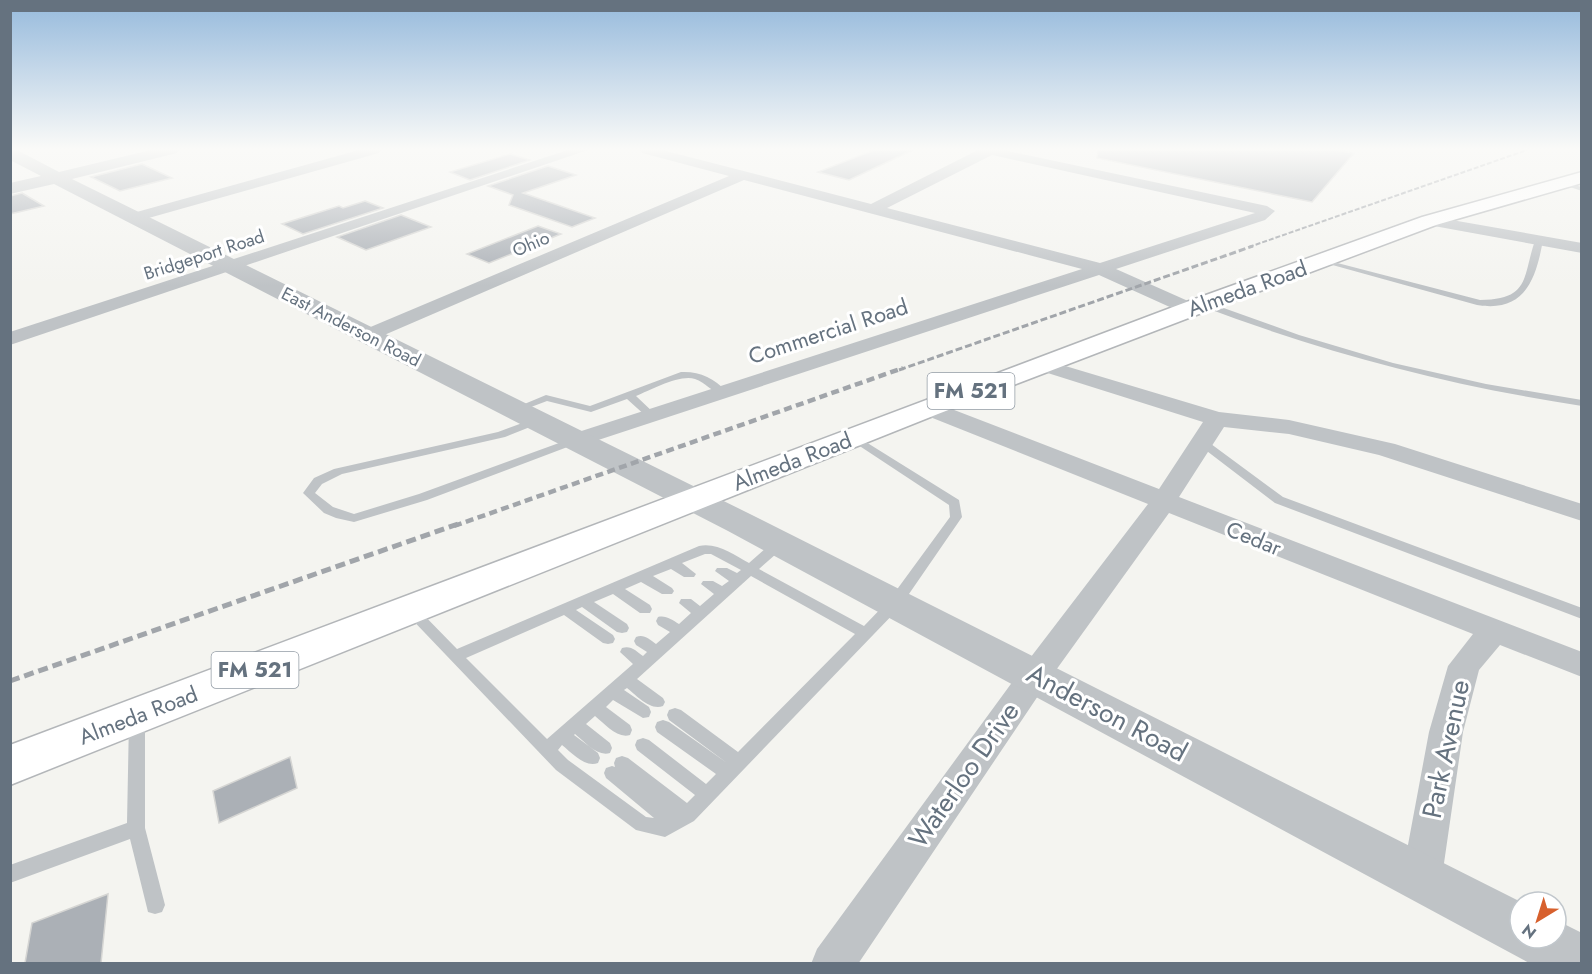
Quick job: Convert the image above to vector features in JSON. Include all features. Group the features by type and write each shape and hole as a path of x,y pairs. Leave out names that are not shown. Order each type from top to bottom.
{"main road":[{"name":"Almeda Road","path":"10,765 1042,364 1429,220 1513,195"}],"street":[{"name":"East Anderson Road","path":"91,195 692,500"},
{"path":"132,218 212,195"},
{"name":"Bridgeport Road","path":"10,339 444,195"},
{"name":"Ohio","path":"368,335 695,195"},
{"path":"821,195 1098,268 1197,306"},
{"path":"873,209 900,195"},
{"name":"Commercial Road","path":"574,441 721,391 1259,217 1267,211 1196,195"},
{"path":"1480,205 1476,212 1479,220 1502,232"},
{"path":"1429,220 1581,248"},
{"path":"1042,364 1217,419 1289,427 1352,440 1581,513"},
{"name":"Cedar","path":"928,408 1581,665"},
{"name":"Waterloo Drive","path":"831,963 1035,675 1163,502 1217,419"},
{"name":"Anderson Road","path":"692,500 756,565 895,603 1508,923"},
{"name":"Park Avenue","path":"1422,877 1446,732 1464,666 1493,632"},
{"path":"1558,950 1581,962"}],"lane":[{"path":"1322,261 1480,303 1496,304 1514,298 1533,276 1539,240"},
{"path":"1197,306 1379,361 1507,392 1581,403"},
{"path":"513,410 546,398 591,409 681,375 693,373 705,378 721,391"},
{"path":"629,395 651,415"},
{"path":"536,421 501,435 338,471 318,481 309,493 320,506 343,517 354,518 434,494 574,441"},
{"path":"410,610 562,765 642,825 665,829 681,819 708,795 895,603 956,517 955,503 853,437"},
{"path":"1203,443 1279,500 1581,614"},
{"path":"455,656 672,563 698,558 704,549 714,550 756,565 865,633"},
{"path":"672,563 689,574"},
{"path":"722,571 756,565"},
{"path":"547,749 756,565"},
{"path":"642,576 667,591"},
{"path":"708,584 723,593"},
{"path":"614,588 645,609"},
{"path":"583,601 622,628"},
{"path":"686,603 701,613"},
{"path":"565,609 608,639"},
{"path":"663,621 680,631"},
{"path":"641,641 657,652"},
{"path":"627,652 643,664"},
{"path":"626,679 657,702"},
{"path":"613,691 643,712"},
{"path":"595,707 624,730"},
{"path":"137,716 136,828 154,905"},
{"path":"669,721 734,768"},
{"path":"569,730 598,753"},
{"path":"643,745 708,795"},
{"path":"617,768 681,819"},
{"path":"10,874 136,828"}],"building":[{"path":"26,195 44,206 10,214 10,196"},
{"path":"513,195 530,195 595,218 572,227 509,205"},
{"path":"1280,195 1318,195 1312,202"},
{"path":"365,201 383,208 303,234 282,224 339,206 343,208"},
{"path":"401,215 431,227 366,250 337,237"},
{"path":"538,226 561,234 489,263 467,254"},
{"path":"290,757 297,788 219,823 213,791"},
{"path":"108,894 101,963 25,963 32,923"}],"railway":[{"path":"1249,247 1397,195"},
{"path":"899,370 1253,246"},
{"path":"454,526 903,368"},
{"path":"10,681 458,524"}]}
